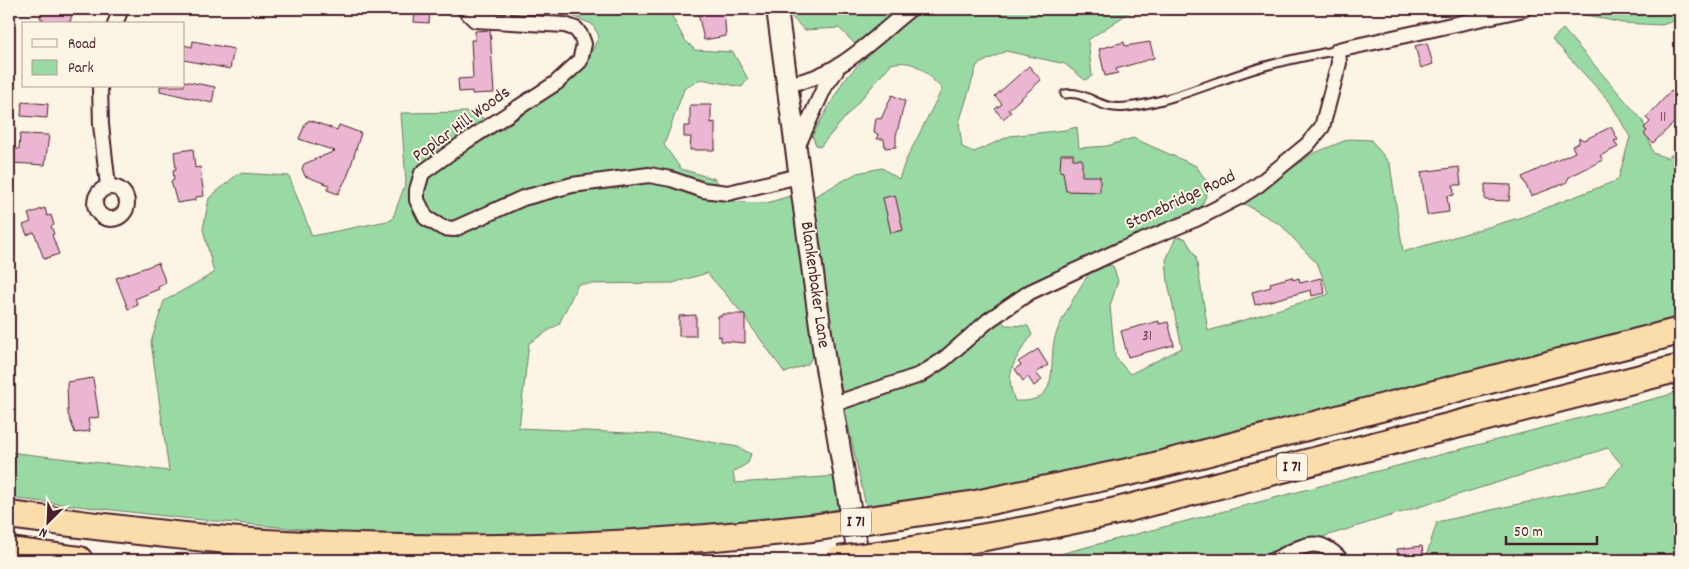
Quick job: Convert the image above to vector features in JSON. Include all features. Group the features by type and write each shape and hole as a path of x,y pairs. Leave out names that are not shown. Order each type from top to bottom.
{"highway":[{"name":"I 71","path":"9,514 164,534 264,542 455,549 623,544 811,528 996,500 1147,468 1680,331"},
{"name":"I 71","path":"839,560 901,552 1026,530 1117,511 1680,368"},
{"path":"9,550 79,560"}],"street":[{"path":"116,22 121,9"},
{"name":"Poplar Hill Woods","path":"464,9 475,20 569,25 581,36 584,53 580,61 556,83 422,172 416,190 417,200 421,209 434,224 454,229 523,198 572,186 649,175 671,179 702,190 728,193 799,176"},
{"name":"Blankenbaker Lane","path":"776,9 788,84 799,176 859,560"},
{"path":"788,84 819,78 838,68 910,9"},
{"path":"1338,50 1524,9"},
{"name":"Stonebridge Road","path":"834,404 920,375 943,360 989,320 1030,292 1120,250 1196,220 1241,196 1307,145 1322,127 1339,63 1338,50"},
{"path":"796,149 825,86 838,68"},
{"path":"100,88 101,126 108,186"},
{"path":"1274,560 1306,545 1316,544 1330,549 1341,560"}],"lane":[{"path":"1065,94 1075,92 1108,108 1125,108 1159,102 1253,69 1338,50"}],"green space":[{"path":"555,9 668,9 684,39 695,50 733,52 748,79 742,87 701,79 684,89 664,145 681,169 715,179 735,202 767,203 793,195 817,348 808,364 785,373 737,307 707,273 673,283 578,284 559,324 529,343 519,428 673,435 738,447 751,454 748,463 733,472 735,483 839,476 843,513 711,527 536,537 386,537 182,518 9,498 9,452 169,471 151,342 164,301 214,273 203,229 209,198 239,173 289,176 312,236 392,220 406,182 401,113 473,112 502,130 585,66 599,36 592,24"},
{"path":"784,9 905,9 858,47 839,28 804,30"},
{"path":"920,9 1146,9 1130,12 1088,40 1092,76 1085,80 1065,64 1006,51 977,65 959,123 962,147 974,152 1010,136 1077,127 1079,148 1107,146 1133,138 1196,166 1210,186 1200,210 1080,262 993,307 1005,325 1028,326 1032,335 1016,358 1011,373 1010,382 1015,401 1031,400 1041,396 1047,389 1052,368 1053,345 1058,329 1086,278 1101,265 1113,266 1118,281 1110,306 1115,357 1130,374 1182,348 1168,283 1166,260 1176,237 1185,238 1196,257 1208,331 1329,294 1318,265 1281,225 1243,203 1312,154 1349,139 1371,140 1390,164 1403,252 1522,217 1618,180 1630,137 1610,102 1552,39 1563,29 1643,121 1653,153 1667,158 1680,149 1680,317 1055,479 866,506 841,393 808,200 857,173 882,168 899,179 905,162 942,89 925,72 914,65 907,63 891,64 820,147 816,145 812,136 844,80 890,32"},
{"path":"1575,9 1680,9 1680,19 1662,25 1622,23 1577,13"},
{"path":"1680,392 1680,560 1487,560 1472,557 1471,560 1425,560 1437,522 1605,485 1622,465 1608,448 1249,560 1179,560 1167,557 1154,560 1037,560"}],"building":[{"path":"42,9 73,11 70,22 42,22 43,19 40,18"},
{"path":"415,9 430,9 429,23 414,22"},
{"path":"697,9 724,9 726,36 704,40"},
{"path":"490,30 494,93 472,94 472,91 459,92 458,79 473,78 471,40 475,40 475,31"},
{"path":"193,41 234,49 230,69 185,60 185,45 192,47"},
{"path":"1124,42 1125,46 1150,42 1154,58 1116,69 1118,73 1105,76 1099,49"},
{"path":"1427,43 1433,64 1421,68 1415,46"},
{"path":"1029,66 1041,80 1008,110 1011,112 1003,119 995,109 1002,104 995,96"},
{"path":"185,81 215,87 212,103 160,91 160,88 185,88"},
{"path":"1671,91 1680,99 1680,117 1653,143 1644,134 1647,131 1644,128 1650,122 1646,118"},
{"path":"892,95 905,101 896,136 896,147 885,148 884,139 877,139 878,134 874,132 876,118 881,119"},
{"path":"22,102 48,104 47,118 21,116"},
{"path":"690,105 711,105 711,123 715,122 715,150 690,150 691,137 684,137 684,126 690,126"},
{"path":"309,120 337,130 339,125 361,133 348,175 338,194 327,190 329,185 305,176 302,169 304,164 335,151 299,139 306,122"},
{"path":"1611,127 1618,140 1614,141 1618,147 1600,156 1603,160 1569,177 1566,183 1531,196 1522,177 1575,152 1572,146 1579,143 1579,138 1584,140"},
{"path":"20,134 49,135 45,165 12,163 13,149 19,149"},
{"path":"193,149 195,168 200,167 204,196 196,197 196,200 177,203 171,181 174,180 173,170 176,169 174,152"},
{"path":"1061,154 1073,154 1073,159 1082,159 1082,176 1100,176 1100,192 1066,191 1063,172 1060,171"},
{"path":"1459,167 1461,185 1453,185 1454,195 1447,196 1449,212 1427,215 1421,172"},
{"path":"1485,184 1511,185 1509,201 1485,200"},
{"path":"895,195 903,230 891,233 883,198"},
{"path":"45,208 47,216 51,215 54,225 51,226 54,234 52,235 59,254 44,259 34,232 27,235 23,225 31,222 28,214"},
{"path":"158,263 166,283 158,287 159,289 135,299 138,305 128,309 116,278"},
{"path":"1292,277 1293,280 1299,278 1300,283 1321,278 1325,293 1312,296 1311,290 1255,305 1252,292 1271,287 1270,283"},
{"path":"722,314 745,314 745,343 721,341 721,336 718,337 718,316 722,316"},
{"path":"696,315 696,336 679,336 679,316"},
{"path":"1159,321 1159,324 1168,322 1174,345 1128,357 1121,331"},
{"path":"1038,349 1048,365 1036,373 1042,380 1034,386 1028,377 1023,381 1015,369 1021,365 1018,362"},
{"path":"93,378 99,417 88,419 90,431 75,433 68,414 67,382"},
{"path":"1422,546 1424,560 1399,560 1397,549"}]}
